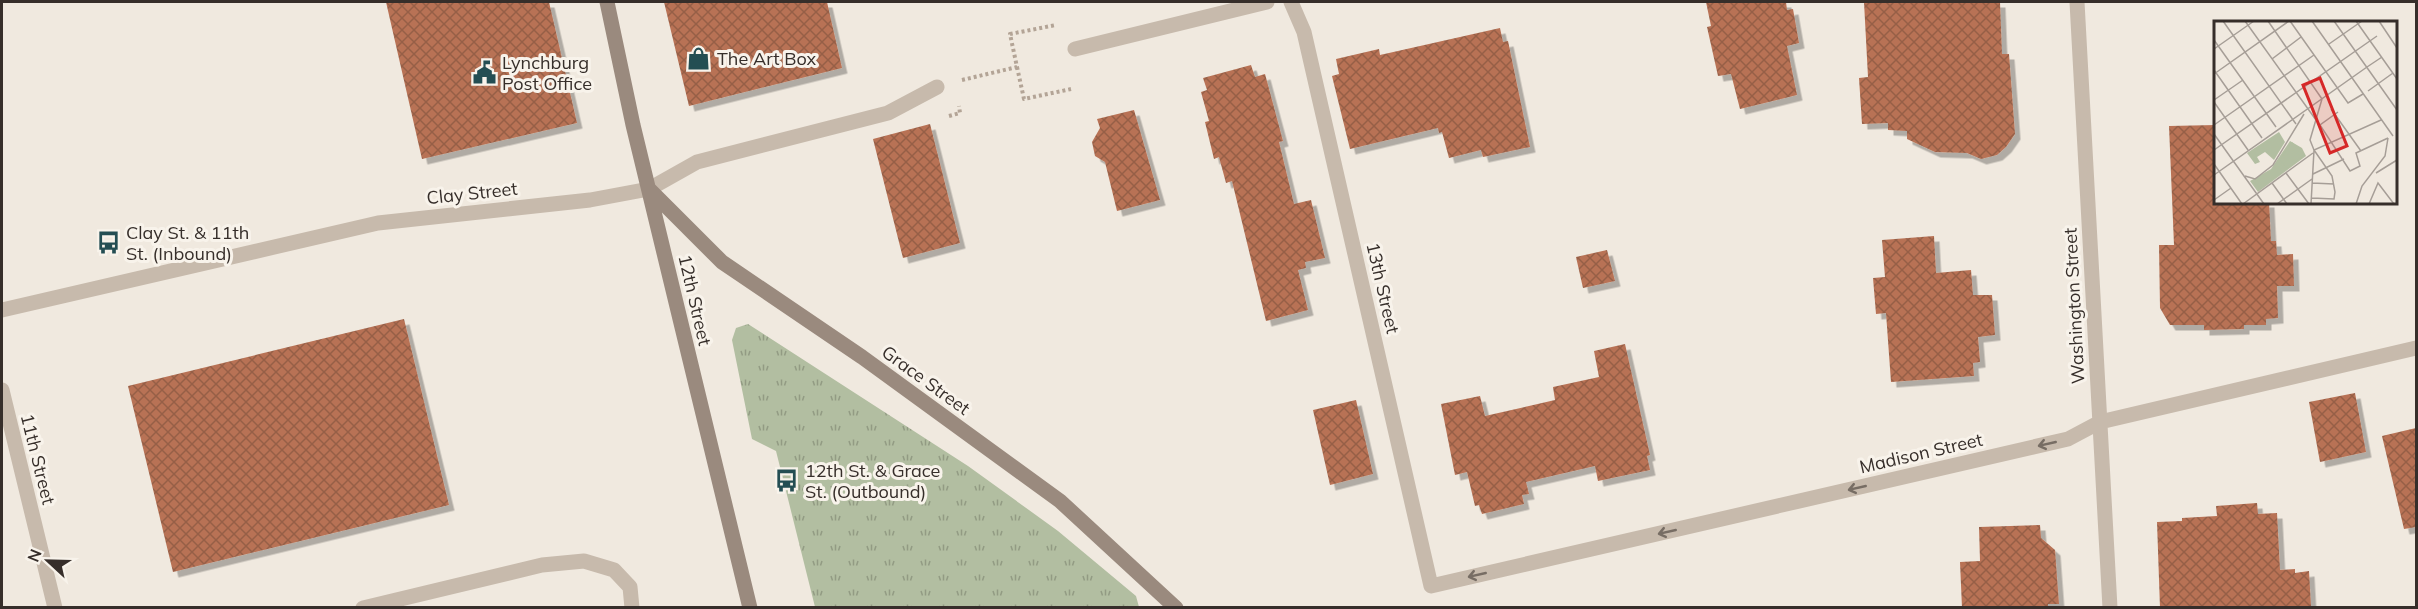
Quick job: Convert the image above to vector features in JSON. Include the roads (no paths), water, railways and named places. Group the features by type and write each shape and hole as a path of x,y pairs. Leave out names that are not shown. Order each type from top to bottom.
{"main road":[{"name":"12th Street","path":"607,2 633,125 750,608"},
{"name":"Grace Street","path":"649,189 722,262 862,357 1059,501 1176,608"}],"street":[{"path":"1075,49 1267,2"},
{"name":"13th Street","path":"1291,2 1304,32 1431,586"},
{"name":"Washington Street","path":"2077,2 2110,608"},
{"name":"Clay Street","path":"2,310 378,223 590,200 649,189 697,162 888,113 937,87"},
{"name":"Madison Street","path":"1431,586 2068,439 2100,422 2416,348"},
{"name":"11th Street","path":"2,390 55,608"},
{"path":"363,608 542,565 584,561 614,570 630,588 632,608"},
{"path":"428,592 431,608"}],"place":[{"name":"The Art Box","path":"699,58"},
{"name":"Lynchburg Post Office","path":"484,72"},
{"name":"Clay St. & 11th St. (Inbound)","path":"108,242"},
{"name":"12th St. & Grace St. (Outbound)","path":"787,480"}]}
